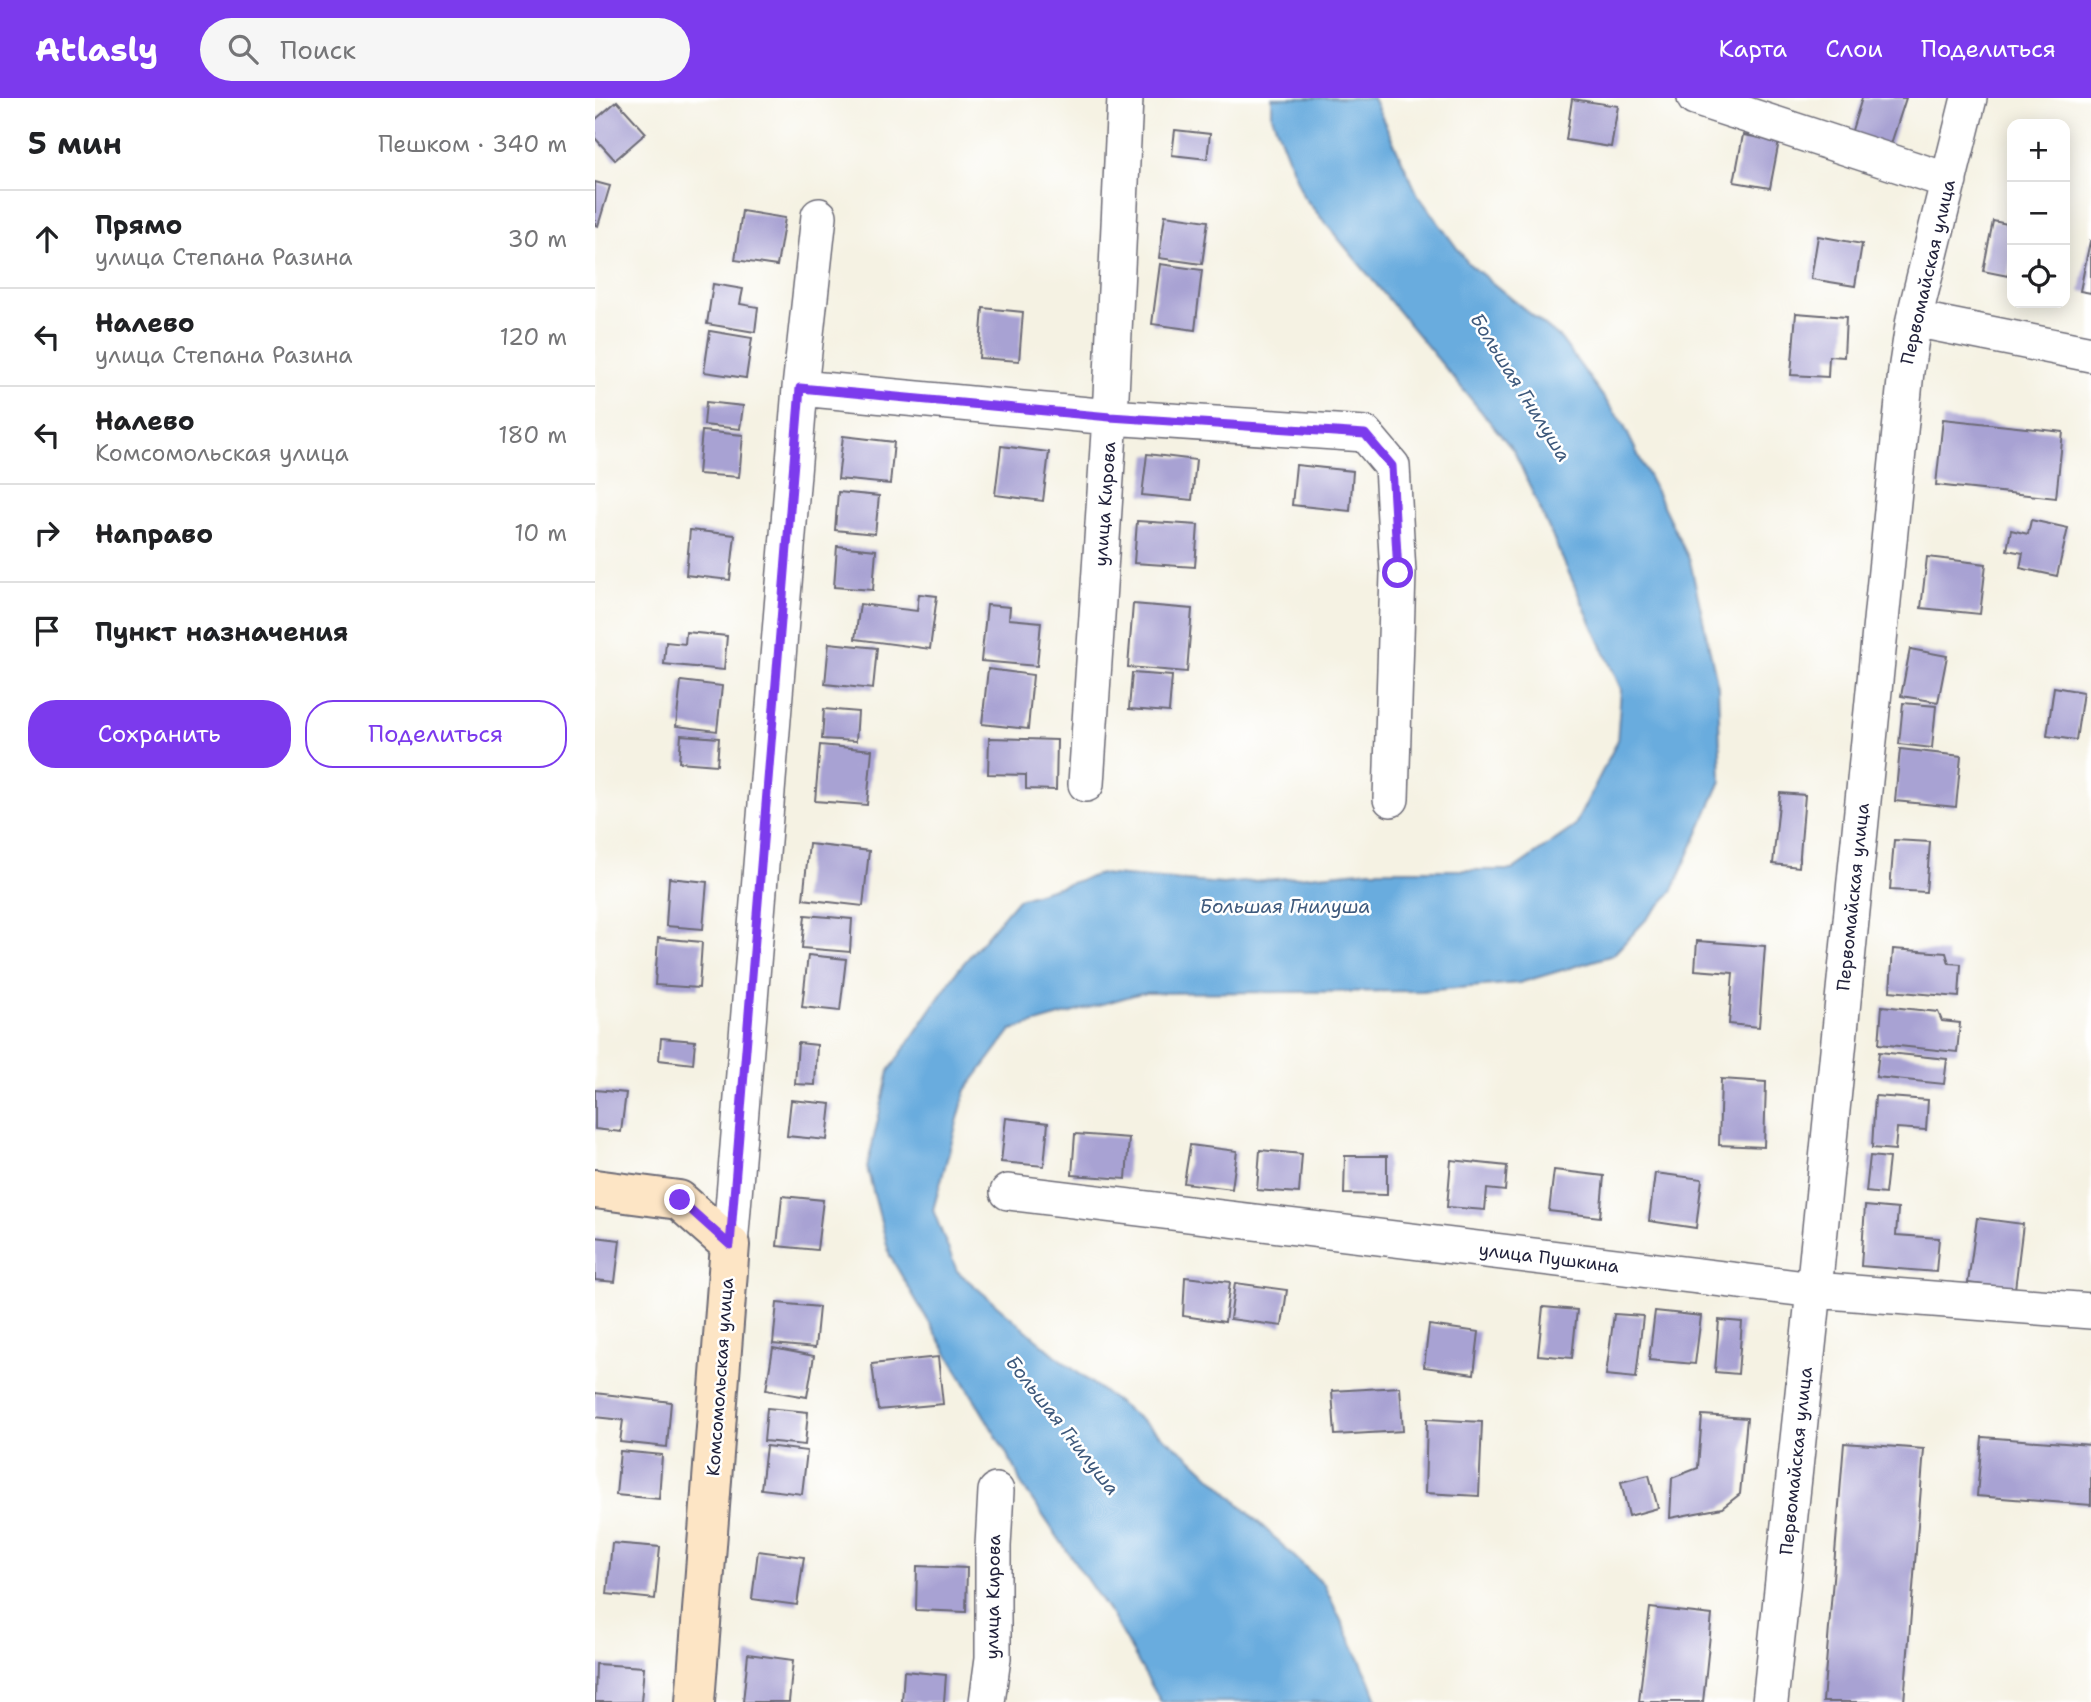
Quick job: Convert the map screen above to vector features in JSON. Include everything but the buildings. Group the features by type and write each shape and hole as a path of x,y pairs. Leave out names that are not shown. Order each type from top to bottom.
{"main road":[{"path":"595,1189 680,1200 730,1245"},
{"name":"Комсомольская улица","path":"695,1702 730,1245"}],"street":[{"name":"улица Кирова","path":"1086,784 1110,417 1125,98"},
{"path":"1695,98 1949,181"},
{"name":"Первомайская улица","path":"1770,1702 1906,371 1915,319 1969,98"},
{"name":"Комсомольская улица","path":"730,1245 800,388 819,216"},
{"path":"1915,319 2091,354"},
{"path":"800,388 1110,417 1365,434 1392,466 1398,573 1391,799"},
{"name":"улица Пушкина","path":"1008,1192 1814,1290 2091,1311"},
{"name":"улица Кирова","path":"987,1702 993,1658 996,1491"}],"water":[{"name":"Большая Гнилуша","path":"1272,98 1373,98 1418,195 1468,263 1561,339 1623,424 1690,561 1718,687 1721,781 1672,892 1613,955 1519,983 1421,991 1141,993 1011,1030 966,1090 933,1210 957,1271 1061,1360 1191,1458 1324,1585 1378,1702 1161,1702 1111,1615 1020,1482 1015,1468 890,1256 867,1168 889,1071 957,971 1018,899 1100,874 1223,884 1371,870 1512,870 1574,827 1617,742 1621,689 1514,451 1303,196 1272,116"}],"route":[{"path":"680,1200 730,1245 800,388 1110,417 1365,434 1392,466 1398,573"}]}
